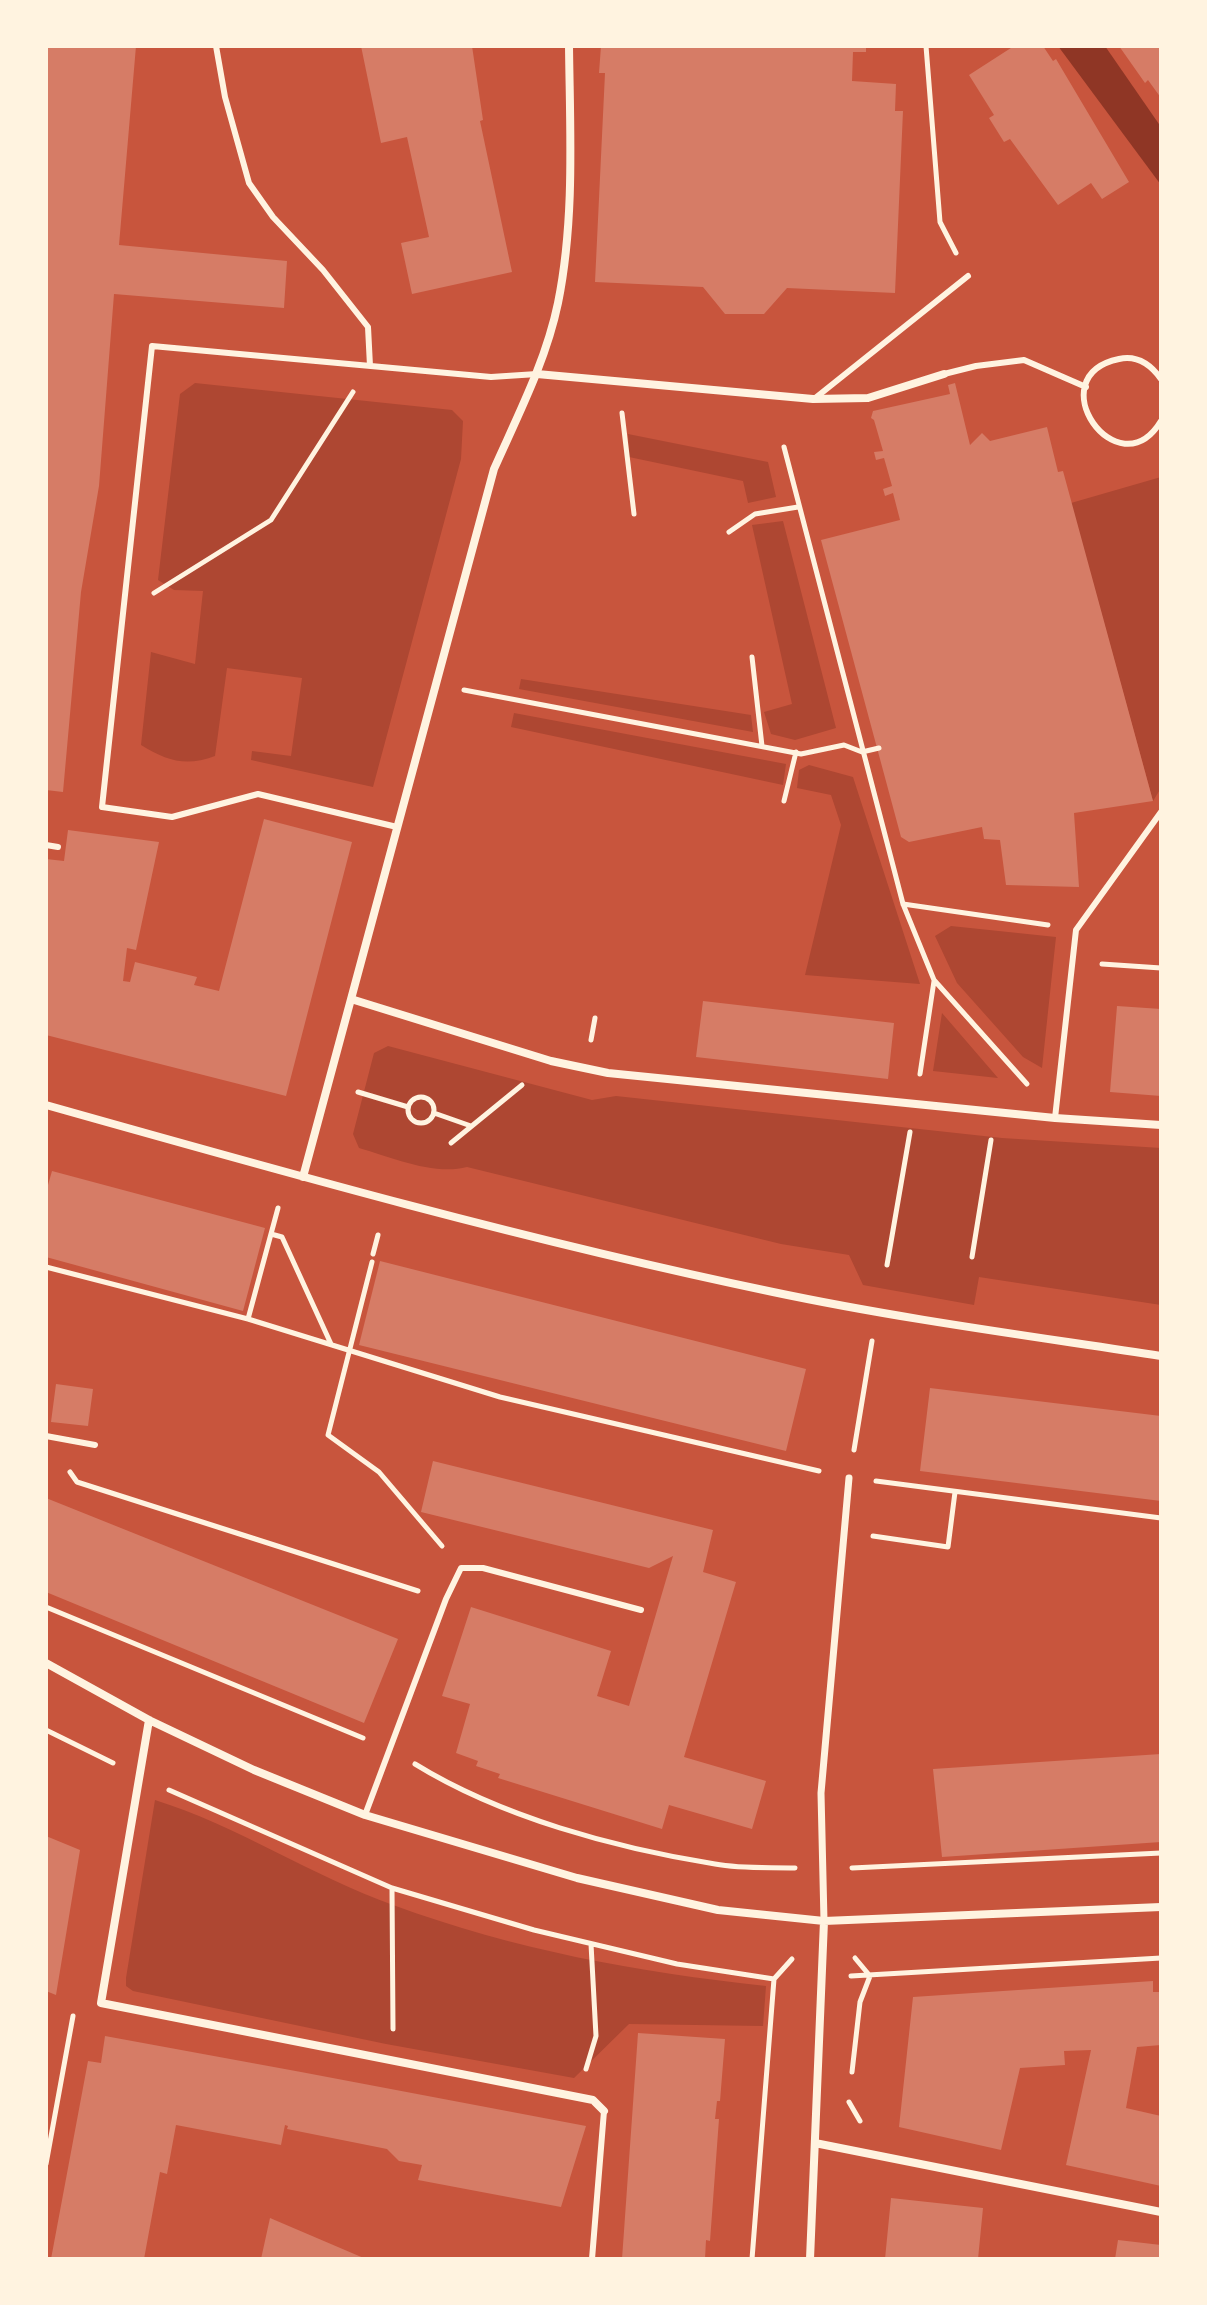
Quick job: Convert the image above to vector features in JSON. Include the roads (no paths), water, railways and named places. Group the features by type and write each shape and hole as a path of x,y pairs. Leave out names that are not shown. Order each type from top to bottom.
{"street":[{"path":"303,1177 494,469 537,374 558,305 569,232 569,46"},
{"path":"537,374 813,399 868,398 944,374"},
{"path":"351,999 551,1061 608,1073 1055,1118 1161,1125"},
{"path":"46,1105 303,1177 568,1245 877,1313 1161,1356"},
{"path":"810,2259 824,1921 824,1750 849,1478"},
{"path":"46,1663 149,1720 254,1770 365,1815 577,1878 718,1910 824,1921 1161,1907"},
{"path":"149,1720 101,2003 593,2100 604,2111"},
{"path":"815,2143 1161,2212"}],"lane":[{"path":"216,46 225,97 249,183 273,217 323,270 368,327 370,366"},
{"path":"813,399 968,276"},
{"path":"397,827 258,794 172,817 102,807 126,610 152,346 491,377 537,374"},
{"path":"1161,379 1153,368 1139,360 1123,358 1107,362 1094,372 1086,387 1084,403 1087,419 1098,432 1112,440 1129,442 1144,438 1161,421"},
{"path":"944,374 1024,360 1086,387"},
{"path":"1055,1118 1076,930 1161,812"},
{"path":"46,845 58,847"},
{"path":"46,1436 95,1445"},
{"path":"365,1815 446,1599 461,1568 483,1568 641,1610"},
{"path":"592,2259 604,2111"}]}
